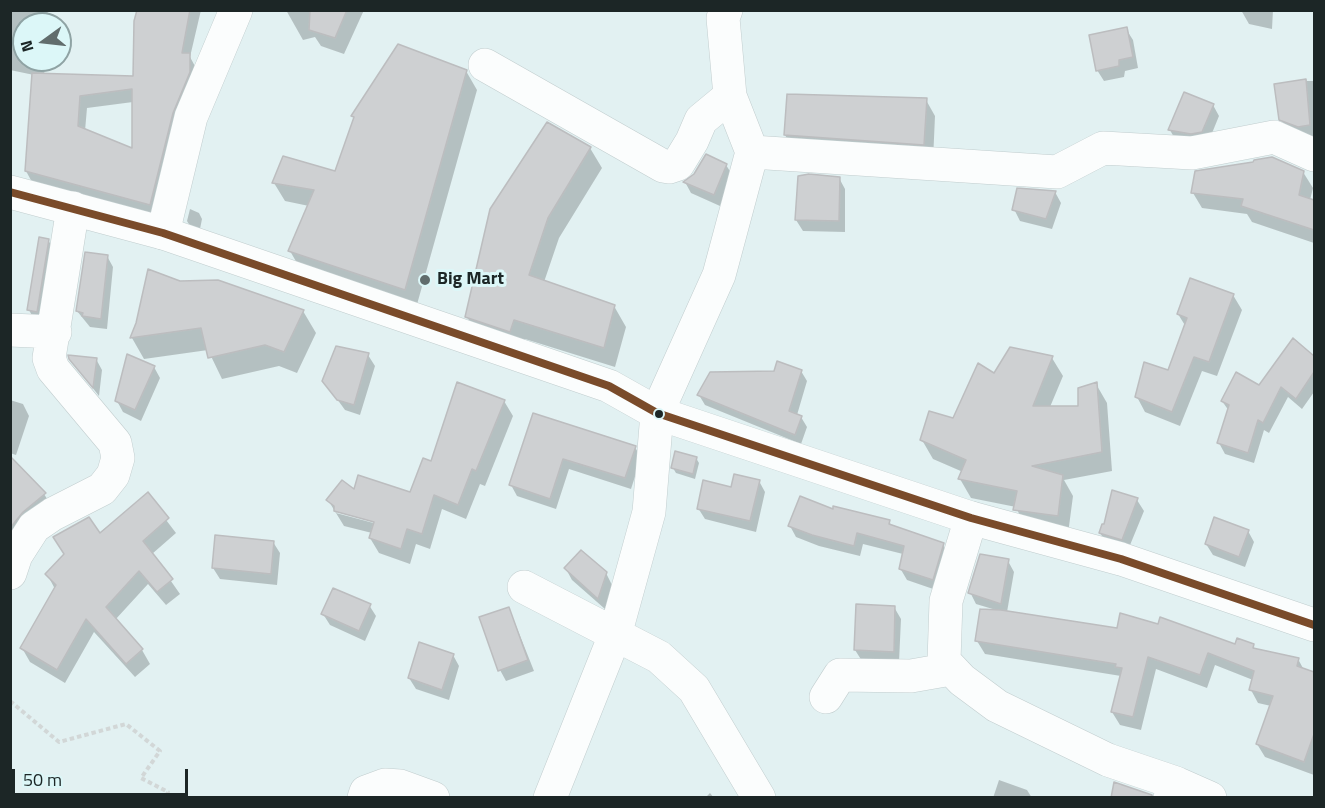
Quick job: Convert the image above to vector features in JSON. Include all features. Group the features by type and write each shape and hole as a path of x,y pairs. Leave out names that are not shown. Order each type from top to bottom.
{"street":[{"path":"163,233 191,117 236,10"},
{"path":"550,798 615,635 649,512 657,413 719,275 752,152 730,96 723,18 726,10"},
{"path":"485,65 663,166 669,167 678,164 701,120 730,96"},
{"path":"752,152 1057,172 1102,148 1192,153 1274,137 1314,154"},
{"path":"10,192 163,233 609,386 657,413 971,518 1121,559 1314,625"},
{"path":"10,573 16,555 34,527 53,514 102,489 113,475 118,458 115,442 53,369 49,358 55,332 73,208"},
{"path":"10,330 55,332"},
{"path":"971,518 946,601 944,661 997,706 1173,790 1210,798"},
{"path":"524,586 659,657 694,689 759,798"},
{"path":"826,697 840,675 911,676 951,669"},
{"path":"364,798 366,792 385,784 400,786 433,798"}],"path":[{"path":"10,701 58,742 126,724 160,751 141,778 168,792 166,798"}],"building":[{"path":"137,10 190,10 182,53 190,53 190,72 173,113 150,205 25,171 32,73 133,76 134,21","holes":["132,89 132,148 78,126 80,96"]},
{"path":"310,10 347,10 335,38 309,30"},
{"path":"1127,27 1133,57 1119,60 1119,66 1096,71 1089,35"},
{"path":"398,44 467,70 405,290 288,251 314,190 272,183 283,156 335,171 354,117 351,116"},
{"path":"1306,79 1310,125 1298,127 1279,120 1274,84"},
{"path":"1184,92 1214,104 1202,132 1191,134 1168,130"},
{"path":"787,94 927,98 924,145 784,135"},
{"path":"547,122 591,147 548,218 529,275 615,305 604,348 514,320 510,332 465,317 490,209"},
{"path":"706,154 727,164 714,195 683,182 694,174"},
{"path":"1272,157 1304,171 1299,195 1314,200 1314,230 1241,206 1243,199 1191,193 1195,171"},
{"path":"809,174 840,177 839,221 795,220 798,176"},
{"path":"1017,188 1056,191 1046,219 1012,210"},
{"path":"39,237 49,239 37,312 27,310"},
{"path":"85,252 108,255 101,319 82,316 83,313 76,311"},
{"path":"148,269 180,281 218,280 304,310 284,352 265,345 208,358 201,328 130,338 136,323"},
{"path":"1190,278 1234,294 1209,362 1194,357 1172,412 1135,397 1144,362 1168,370 1187,318 1177,314"},
{"path":"1293,338 1314,356 1314,372 1296,399 1281,387 1263,423 1258,420 1248,453 1217,443 1229,405 1221,401 1236,372 1259,385"},
{"path":"336,346 369,353 354,405 337,400 322,381"},
{"path":"1010,347 1053,356 1033,406 1078,406 1078,388 1097,382 1102,452 1032,466 1063,475 1058,516 1013,510 1017,491 958,479 966,460 920,440 929,411 953,418 978,363 994,373"},
{"path":"127,354 155,366 135,410 115,401"},
{"path":"68,355 97,358 93,388 69,359"},
{"path":"777,361 802,370 789,411 802,416 795,435 697,395 710,372 774,371"},
{"path":"457,382 505,400 476,471 472,469 458,505 434,495 422,534 407,529 401,549 369,538 374,522 334,511 334,506 326,500 342,480 354,489 358,475 410,492 423,458 431,461"},
{"path":"533,413 636,446 625,478 563,459 550,499 509,485"},
{"path":"675,451 697,457 693,474 671,468"},
{"path":"10,456 46,493 23,512 10,528"},
{"path":"734,474 760,480 750,521 697,509 703,480 731,487"},
{"path":"1112,490 1138,498 1122,540 1099,533 1104,524"},
{"path":"148,492 169,518 143,541 173,579 157,592 139,571 106,607 143,649 126,664 86,619 57,670 20,648 56,585 45,574 64,554 53,537 89,517 100,533"},
{"path":"800,496 833,509 833,506 890,520 889,524 944,543 933,580 899,569 904,546 857,533 854,546 788,526"},
{"path":"1214,517 1249,530 1239,557 1205,544"},
{"path":"215,535 274,541 271,574 212,568"},
{"path":"581,550 607,572 598,599 564,568"},
{"path":"980,554 1009,559 1001,604 968,593"},
{"path":"333,588 371,604 359,631 321,614"},
{"path":"856,604 895,606 894,652 854,650"},
{"path":"509,607 528,660 498,671 479,617"},
{"path":"980,609 1001,610 1117,628 1120,613 1158,624 1160,617 1235,644 1237,638 1254,644 1253,648 1299,658 1297,666 1314,672 1314,734 1304,762 1256,744 1273,696 1249,690 1254,671 1208,653 1200,675 1148,657 1133,717 1111,712 1122,668 1115,667 1116,664 975,641"},
{"path":"419,642 454,654 442,690 408,678"},
{"path":"1114,782 1152,795 1152,798 1111,798"}],"transit line":[{"path":"10,192 163,233 609,386 657,413 971,518 1121,559 1314,625"}],"place":[{"name":"Big Mart","path":"425,280"}]}
